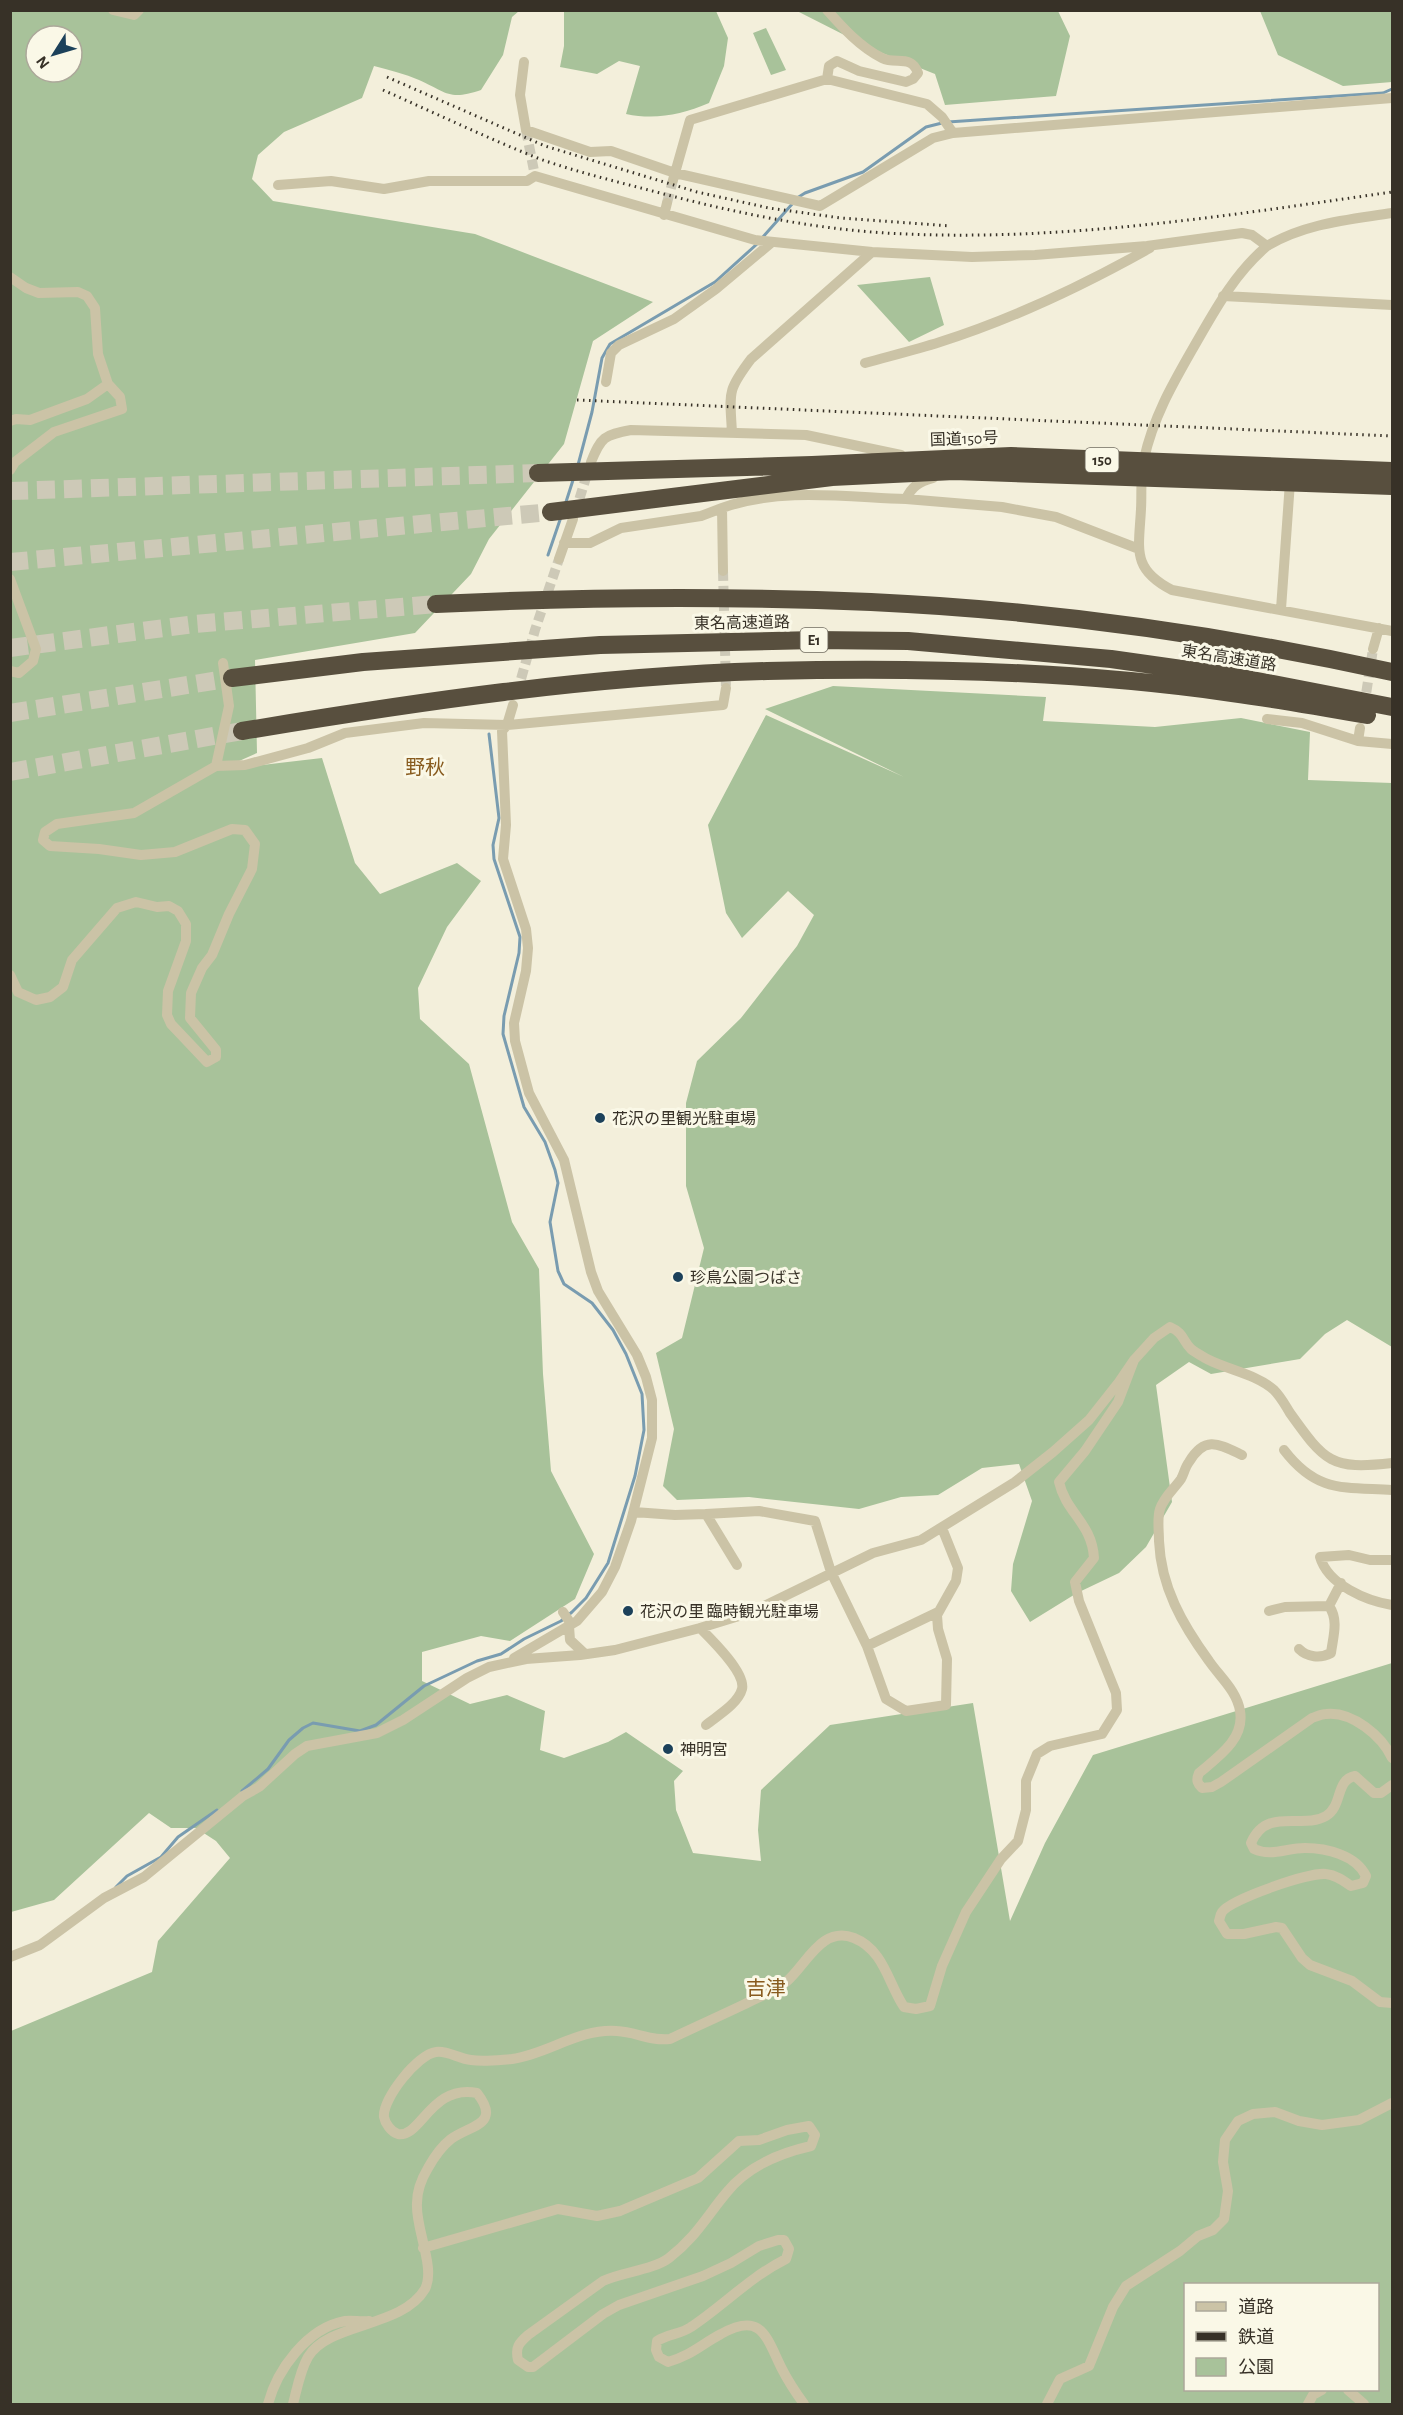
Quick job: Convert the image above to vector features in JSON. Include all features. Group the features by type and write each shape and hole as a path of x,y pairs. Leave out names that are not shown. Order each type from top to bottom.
{"highway":[{"name":"国道150号","path":"538,473 801,466 1011,456 1290,482 1392,486"},
{"name":"国道150号","path":"551,512 832,477 954,471 1143,469 1392,471"},
{"name":"東名高速道路","path":"436,604 553,598 872,602 996,612 1161,631 1246,643 1392,672"},
{"name":"東名高速道路","path":"228,671 600,645 728,641 908,641 1122,660 1231,676 1392,707"},
{"name":"E1","path":"242,731 374,709 594,682 764,671 859,670 1023,674 1107,679 1231,692 1392,719"}],"street":[{"path":"113,10 134,15 138,10"},
{"path":"827,10 870,51 885,60 907,60 915,66 918,73 906,82 859,71 837,61 829,66 827,79"},
{"path":"524,62 520,95 526,130 590,152 611,151 674,176 820,206 933,138 952,130 1392,98"},
{"path":"674,176 690,120 827,79 927,104 942,117 952,130"},
{"path":"278,185 331,180 384,189 429,181 527,181 535,176 755,240 872,252 972,257 1035,255 1157,245 1242,233 1252,235 1267,246"},
{"path":"664,215 667,203"},
{"path":"1392,213 1288,233 1267,246 1239,273 1223,296 1162,401 1143,469 1139,549 1139,557 1147,572 1158,583 1172,590 1392,631"},
{"path":"606,382 611,353 619,345 674,319 716,290 771,243"},
{"path":"865,363 942,341 1011,315 1100,276 1157,245"},
{"path":"732,433 730,391 738,376 752,359 872,252"},
{"path":"10,278 39,293 78,292 87,296 95,308 98,354 108,384 120,397 122,409 54,432 15,462 10,470"},
{"path":"1223,296 1392,305"},
{"path":"10,421 30,420 87,399 108,384"},
{"path":"591,462 600,440 611,434 631,430 806,435 923,460"},
{"path":"906,500 910,490 919,482 954,471"},
{"path":"1281,609 1290,482"},
{"path":"564,543 590,543 621,528 701,516 738,502 784,496 906,500 1002,507 1056,517 1139,549"},
{"path":"722,508 723,571"},
{"path":"560,558 573,519"},
{"path":"10,579 36,649 33,662 19,673 10,671"},
{"path":"1373,649 1379,628"},
{"path":"216,766 229,706 228,671"},
{"path":"10,975 18,992 36,1000 50,997 63,987 72,960 117,908 136,902 157,907 169,906 178,911 186,924 186,941 168,991 167,1015 171,1024 196,1052 207,1062 213,1061 216,1057 216,1050 190,1018 191,993 202,968 212,956 228,914 252,869 255,844 245,830 232,829 175,852 141,855 99,849 50,846 43,840 45,832 57,824 134,813 216,766 245,765 308,748 345,733 424,723 507,724 723,705 726,688"},
{"path":"10,1957 40,1945 104,1898 144,1877 243,1796 259,1786 295,1754 321,1743 377,1733 410,1716 467,1678 509,1662 570,1625 602,1592 615,1567 634,1512 652,1438 652,1400 637,1354 598,1291 591,1272 564,1160 529,1093 515,1041 514,1023 526,971 528,948 526,929 503,859 507,825 502,731 507,724 513,705"},
{"path":"1267,719 1302,723 1358,741 1392,744"},
{"path":"1358,741 1360,728"},
{"path":"509,1662 615,1650 700,1628 752,1612 873,1552 921,1540 1015,1482 1053,1452 1089,1420 1134,1360 1154,1338 1170,1327 1180,1331 1191,1348 1209,1360 1263,1382 1273,1389 1316,1446 1330,1460 1363,1465 1392,1462"},
{"path":"292,2404 300,2375 309,2355 335,2336 409,2307 425,2288 428,2277 418,2227 417,2203 421,2185 428,2168 449,2140 480,2124 486,2113 486,2105 477,2093 465,2091 447,2097 435,2105 407,2133 398,2134 392,2131 384,2115 386,2105 406,2074 421,2058 435,2052 470,2060 516,2058 600,2031 618,2031 655,2041 670,2039 786,1982 823,1941 837,1936 854,1938 874,1953 886,1968 895,1993 904,2007 916,2009 930,2006 942,1966 966,1912 1001,1859 1018,1841 1026,1810 1026,1780 1037,1754 1050,1746 1102,1734 1117,1710 1116,1693 1079,1601 1075,1582 1094,1558 1094,1546 1085,1525 1063,1497 1059,1482 1085,1450 1118,1402 1134,1360"},
{"path":"1242,1455 1217,1443 1208,1444 1200,1449 1189,1462 1175,1487 1164,1499 1160,1510 1160,1563 1169,1594 1192,1639 1234,1693 1241,1712 1238,1734 1227,1748 1199,1773 1196,1778 1197,1783 1202,1788 1221,1782 1312,1718 1327,1713 1346,1717 1368,1728 1392,1758"},
{"path":"1284,1450 1312,1479 1330,1486 1392,1490"},
{"path":"634,1512 675,1515 759,1511 815,1521 831,1572 867,1646 886,1699 906,1711 946,1705 947,1659 938,1629 938,1612 956,1581 958,1568 942,1528"},
{"path":"706,1514 737,1565"},
{"path":"1392,1560 1370,1560 1350,1555 1320,1557 1322,1563 1341,1583 1363,1597 1392,1605"},
{"path":"1329,1606 1341,1583"},
{"path":"1269,1611 1285,1607 1329,1606"},
{"path":"1299,1649 1305,1654 1314,1656 1325,1657 1331,1653 1335,1626 1333,1612 1329,1606"},
{"path":"564,1612 570,1625 570,1640 585,1654"},
{"path":"867,1646 938,1612"},
{"path":"700,1628 730,1662 742,1683 742,1690 737,1698 706,1725"},
{"path":"1392,1785 1381,1793 1374,1793 1355,1776 1348,1778 1343,1782 1335,1807 1326,1816 1273,1823 1263,1827 1255,1834 1251,1843 1254,1849 1262,1853 1303,1848 1336,1853 1362,1867 1366,1876 1363,1883 1351,1886 1329,1874 1314,1874 1232,1905 1222,1912 1219,1921 1227,1934 1234,1935 1276,1927 1282,1928 1302,1958 1310,1965 1352,1981 1380,2002 1392,2003"},
{"path":"1047,2404 1060,2379 1089,2366 1113,2307 1126,2286 1180,2251 1198,2235 1213,2230 1224,2219 1228,2191 1223,2162 1225,2140 1238,2121 1253,2115 1275,2112 1299,2121 1322,2125 1359,2120 1392,2103"},
{"path":"423,2248 558,2209 597,2216 620,2211 698,2178 740,2141 759,2140 787,2130 808,2126 815,2134 811,2146 786,2151 744,2176 728,2191 691,2239 666,2260 603,2281 528,2335 520,2342 516,2352 518,2360 528,2367 533,2367 603,2314 703,2276 759,2246 784,2240 789,2249 786,2259 764,2270 689,2329 666,2335 657,2341 656,2350 659,2357 668,2362 699,2350 736,2325 752,2325 763,2332 783,2371 804,2404"},
{"path":"268,2404 273,2385 306,2341 344,2321 375,2321"},
{"path":"1308,2404 1313,2395 1320,2391"},
{"path":"1349,2391 1364,2404"}],"green space":[{"path":"11,11 519,11 512,17 503,55 481,90 462,95 448,94 414,78 374,66 362,98 284,132 258,155 252,179 273,201 475,234 653,302 593,341 564,444 489,539 471,574 415,633 255,660 257,753 219,770 322,758 355,863 380,894 457,863 481,881 447,927 418,988 420,1019 469,1064 512,1222 539,1269 543,1374 551,1471 594,1554 575,1599 510,1641 481,1636 422,1652 422,1681 470,1704 507,1695 545,1711 540,1750 564,1758 608,1742 626,1732 683,1771 674,1781 676,1810 693,1853 761,1861 758,1830 761,1790 830,1725 973,1703 1010,1921 1045,1843 1093,1755 1392,1663 1392,2404 11,2404 11,2031 152,1972 158,1941 230,1858 216,1841 196,1828 171,1828 149,1813 54,1900 11,1912"},
{"path":"564,11 716,11 728,38 724,66 709,103 668,115 626,114 640,66 619,61 597,74 560,67 564,46"},
{"path":"797,11 1058,11 1070,36 1056,96 945,105 935,74 872,49"},
{"path":"1260,11 1392,11 1392,82 1343,86 1278,55"},
{"path":"766,28 786,70 771,75 753,33"},
{"path":"930,277 944,325 909,342 857,285"},
{"path":"833,686 1046,697 1043,721 1155,727 1241,718 1310,732 1308,780 1392,783 1392,1347 1347,1320 1325,1334 1300,1359 1211,1374 1189,1362 1156,1385 1172,1502 1146,1547 1119,1573 1077,1593 1030,1622 1011,1591 1013,1564 1032,1501 1019,1464 982,1468 938,1495 901,1497 859,1509 749,1497 677,1500 663,1486 674,1429 656,1353 682,1338 704,1248 686,1186 686,1103 697,1061 741,1018 797,946 814,915 788,891 742,938 726,913 708,825 766,715 904,777 765,709"}],"waterway":[{"path":"948,122 1383,93 1392,89"},
{"path":"797,198 863,172 926,127 942,123"},
{"path":"762,238 793,203"},
{"path":"578,465 592,412 602,358 610,344 715,282 757,244"},
{"path":"565,505 574,477"},
{"path":"548,555 561,517"},
{"path":"242,1791 268,1769 289,1740 303,1728 313,1723 360,1731 376,1725 424,1686 477,1661 501,1654 524,1639 561,1621 586,1598 608,1563 635,1476 644,1430 642,1394 626,1354 613,1330 592,1303 564,1284 558,1271 550,1222 558,1183 555,1170 545,1142 524,1107 503,1034 504,1016 519,953 520,937 494,859 493,845 499,818 489,734"},
{"path":"116,1887 127,1876 161,1857 178,1837 217,1810"}],"tunnel":[{"path":"526,130 535,176"},
{"path":"667,203 673,180"},
{"path":"575,513 589,468"},
{"path":"10,491 538,473"},
{"path":"10,562 551,512"},
{"path":"517,693 559,559"},
{"path":"723,571 726,688"},
{"path":"10,648 195,624 436,604"},
{"path":"1364,707 1373,649"},
{"path":"10,713 232,678"},
{"path":"10,772 242,731"}],"railway":[{"path":"387,77 545,146 697,192 769,208 841,218 951,226"},
{"path":"383,90 500,143 540,159 605,179 709,205 775,219 840,229 906,234 967,235 1089,230 1211,217 1392,192"},
{"path":"577,400 1392,436"}],"place":[{"name":"花沢の里観光駐車場","path":"600,1118"},
{"name":"珍鳥公園つばさ","path":"678,1277"},
{"name":"花沢の里 臨時観光駐車場","path":"628,1611"},
{"name":"神明宮","path":"668,1749"}],"district":[{"name":"野秋","path":"425,767"},
{"name":"吉津","path":"766,1988"}]}
